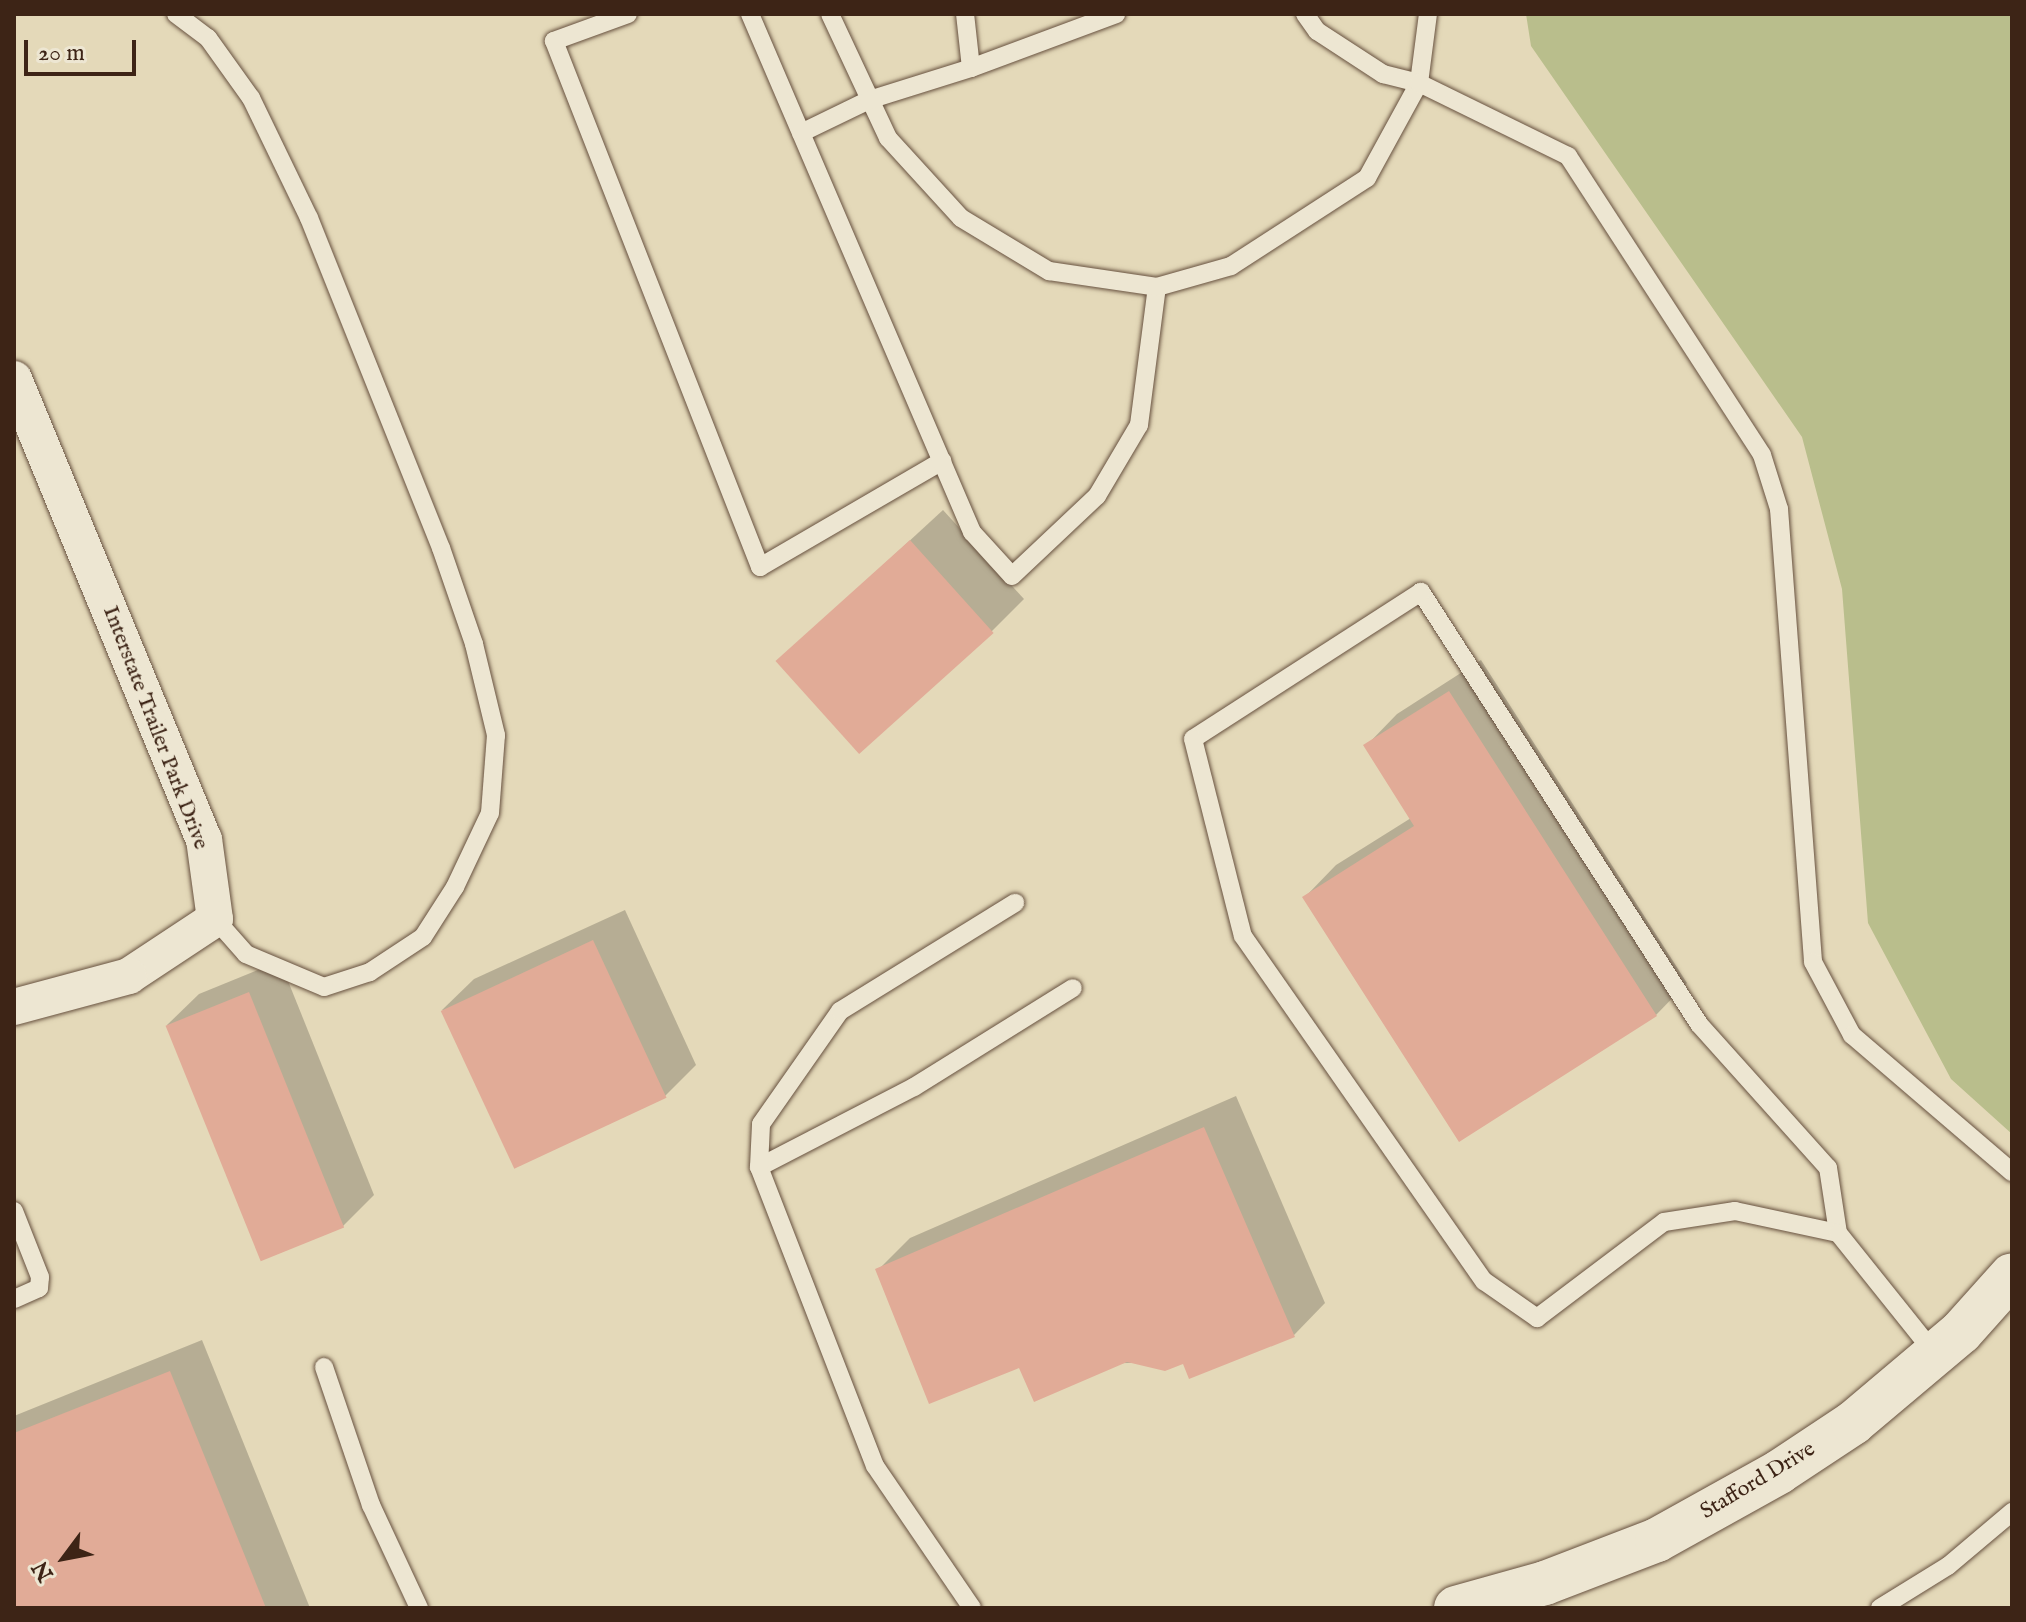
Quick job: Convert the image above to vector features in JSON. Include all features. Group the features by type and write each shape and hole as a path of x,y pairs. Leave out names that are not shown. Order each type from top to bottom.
{"street":[{"name":"Interstate Trailer Park Drive","path":"14,379 204,839 215,919"},
{"path":"14,1007 129,976 215,919"},
{"name":"Stafford Drive","path":"1456,1608 1545,1583 1657,1540 1853,1423 1935,1354 2012,1275"}],"lane":[{"path":"176,14 208,38 251,98 309,218 441,548 474,644 496,735 490,813 455,887 423,937 370,972 324,987 246,954 215,919"},
{"path":"628,14 554,41 760,567 942,461"},
{"path":"750,14 972,532 1012,576 1097,496 1139,425 1157,287"},
{"path":"830,14 888,138 961,218 1049,271 1157,287 1231,266 1367,178 1419,83 1428,14"},
{"path":"965,14 971,68"},
{"path":"801,133 869,100 971,68 1116,14"},
{"path":"1305,14 1317,31 1383,74 1419,83 1568,156 1762,455 1779,509 1813,962 1852,1035 2012,1172"},
{"path":"1838,1233 1735,1211 1664,1222 1537,1318 1484,1281 1243,936 1193,739 1421,592 1699,1024 1828,1168 1838,1233 1935,1354"},
{"path":"972,1608 875,1466 759,1167 761,1124 840,1011 1015,903"},
{"path":"759,1167 914,1087 1073,988"},
{"path":"14,1211 40,1277 39,1288 14,1299"},
{"path":"324,1367 371,1505 419,1608"},
{"path":"1880,1608 1948,1566 2012,1512"}],"green space":[{"path":"1526,14 2012,14 2012,1134 1951,1079 1868,923 1842,589 1802,437 1531,46"}],"building":[{"path":"910,540 994,633 859,754 775,661"},
{"path":"1449,691 1657,1016 1459,1142 1302,897 1414,826 1363,745"},
{"path":"593,940 667,1098 514,1169 441,1011"},
{"path":"249,992 344,1228 261,1261 166,1026"},
{"path":"1204,1127 1295,1337 1189,1379 1183,1364 1165,1371 1127,1362 1034,1402 1019,1368 929,1404 875,1269"},
{"path":"170,1371 266,1608 14,1608 14,1433"}]}
